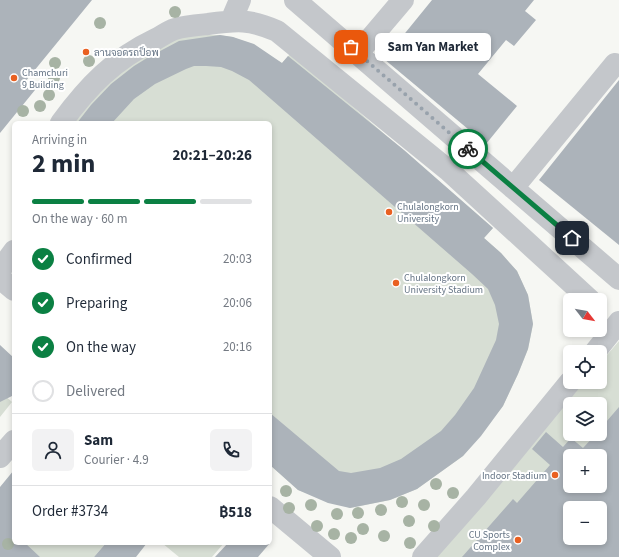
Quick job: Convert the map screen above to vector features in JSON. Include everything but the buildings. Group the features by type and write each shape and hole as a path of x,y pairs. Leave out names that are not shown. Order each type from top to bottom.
{"street":[{"path":"231,21 240,0"},
{"path":"295,0 619,279"},
{"path":"358,53 403,0"},
{"path":"62,121 81,96 106,70 131,52 175,30 231,21 246,21 260,24 277,31 448,170 582,293"},
{"path":"513,188 615,64"},
{"path":"0,270 12,254"},
{"path":"0,278 12,288"},
{"path":"601,345 618,325 607,315"},
{"path":"423,557 476,497 564,389"},
{"path":"0,457 12,443"},
{"path":"272,509 330,557"}],"shaded area":[{"name":"Chulalongkorn University Stadium","path":"191,35 218,35 233,37 282,63 291,53 493,228 484,238 501,253 517,271 528,295 533,324 528,349 503,406 463,456 417,489 390,500 350,508 298,490 272,467 272,121 72,121 112,73 165,41"},
{"path":"619,341 619,557 435,557 563,407 563,441 607,441 607,397 571,397 578,389 607,389 607,355"},
{"path":"0,391 12,402 0,417"},
{"path":"12,545 104,545 94,557 0,557"},
{"path":"164,545 222,545 212,557 179,557"}],"way so far":[{"path":"351,47 468,149"}],"place":[{"name":"Sam Yan Market","path":"351,47"},
{"name":"ลานจอดรถป็อพ","path":"86,52"},
{"name":"Chamchuri 9 Building","path":"14,78"},
{"name":"Chulalongkorn University","path":"389,212"},
{"name":"Chulalongkorn University Stadium","path":"396,283"},
{"name":"Indoor Stadium","path":"555,475"},
{"name":"CU Sports Complex","path":"518,540"}],"route":[{"path":"468,149 572,238"}]}
